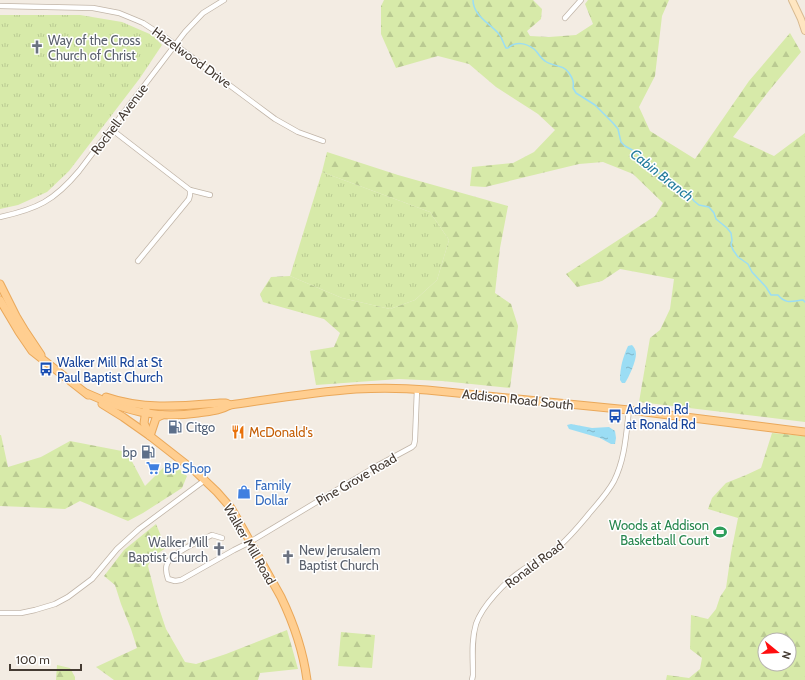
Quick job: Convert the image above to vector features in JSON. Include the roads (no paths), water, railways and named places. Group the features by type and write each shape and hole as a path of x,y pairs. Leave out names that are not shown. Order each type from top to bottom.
{"main road":[{"name":"Walker Mill Road","path":"0,284 18,320 44,359"},
{"name":"Walker Mill Road","path":"0,300 19,332 32,350 99,403 123,417 150,436 196,472 231,508 280,595 292,621 302,652 307,680"},
{"name":"Addison Road South","path":"146,410 162,415 182,415 221,410 230,405 313,393 356,389 417,389 629,410 805,432"},
{"name":"Addison Road South","path":"84,391 115,405 131,410 226,403 230,405"},
{"path":"146,410 144,424 150,436"},
{"path":"150,436 156,418 162,415"}],"street":[{"name":"Rochell Avenue","path":"0,217 32,209 58,193 76,175 185,32 203,13 224,0"},
{"path":"565,18 581,0"},
{"path":"792,0 805,31"},
{"name":"Hazelwood Drive","path":"0,6 93,8 127,16 158,32 275,119 298,132 324,141"},
{"path":"111,129 190,190 210,195"},
{"path":"138,261 189,199 190,190"},
{"name":"Pine Grove Road","path":"250,542 413,446 415,440 417,389"},
{"name":"Ronald Road","path":"472,680 472,642 479,617 488,604 513,576 558,547 572,534 606,494 614,482 621,464 625,448 629,410"},
{"path":"0,613 21,613 35,610 55,604 68,597 92,579 117,549 139,529 205,480"},
{"path":"222,538 212,535 185,549 170,559 165,570 168,579 175,581 181,580 250,542"}],"water":[{"path":"632,345 636,353 635,361 627,380 625,383 622,383 620,380 622,362 628,346"},
{"path":"571,424 592,428 609,427 615,431 615,444 611,444 600,438 569,429 567,425"}],"waterway":[{"name":"Cabin Branch","path":"473,0 476,10 499,35 506,48 514,44 528,45 545,61 567,70 572,79 573,88 576,93 595,105 613,123 618,129 621,142 625,146 651,164 673,187 686,192 699,205 709,207 714,213 716,219 731,233 731,245 733,250 738,257 748,264 752,272 766,287 771,295 778,295 787,301 803,300 805,302"}],"place":[{"name":"Way of the Cross Church of Christ","path":"37,47"},
{"name":"Walker Mill Rd at St Paul Baptist Church","path":"46,369"},
{"name":"Addison Rd at Ronald Rd","path":"615,416"},
{"name":"Citgo","path":"175,427"},
{"name":"McDonald's","path":"238,432"},
{"name":"bp","path":"148,452"},
{"name":"BP Shop","path":"153,468"},
{"name":"Family Dollar","path":"244,492"},
{"name":"Woods at Addison Basketball Court","path":"720,532"},
{"name":"Walker Mill Baptist Church","path":"219,549"},
{"name":"New Jerusalem Baptist Church","path":"288,557"}]}
